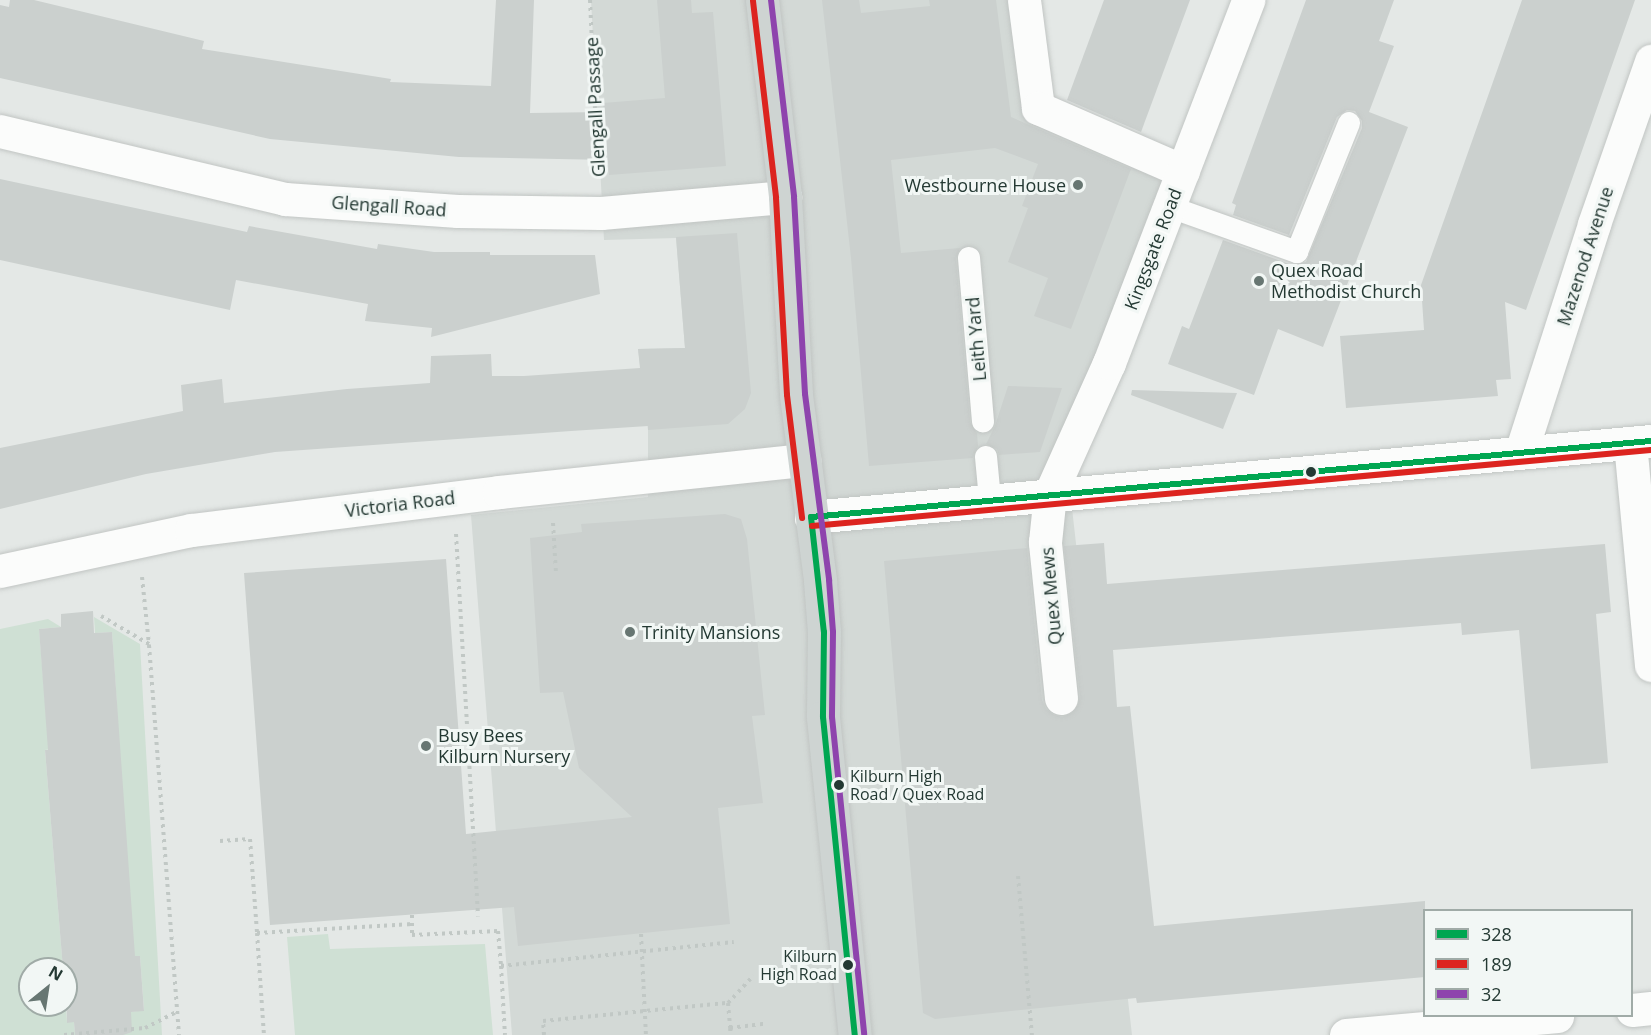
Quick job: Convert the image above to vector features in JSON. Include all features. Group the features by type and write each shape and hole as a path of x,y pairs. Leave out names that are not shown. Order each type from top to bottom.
{"main road":[{"path":"762,0 785,197 796,395 824,632 824,717 855,1035"}],"street":[{"path":"1024,0 1038,108 1183,171"},
{"name":"Kingsgate Road","path":"1050,494 1109,363 1248,0"},
{"name":"Mazenod Avenue","path":"1521,452 1594,224 1651,61"},
{"name":"Glengall Road","path":"0,131 285,199 458,211 601,213 785,197"},
{"path":"811,517 1640,442 1651,665"},
{"name":"Victoria Road","path":"0,571 191,530 451,497 804,460"},
{"name":"Quex Mews","path":"1050,494 1045,542 1061,698"},
{"path":"1633,1010 1651,1008"},
{"path":"1346,1035 1546,1017"}],"lane":[{"path":"1170,207 1297,252 1349,123"},
{"name":"Leith Yard","path":"969,258 983,421"},
{"path":"986,457 990,499"}],"path":[{"name":"Glengall Passage","path":"590,0 601,213"},
{"path":"551,486 556,573"},
{"path":"451,497 459,557 478,916"},
{"path":"137,543 149,645 179,1035"},
{"path":"101,616 149,645"},
{"path":"220,841 250,839 264,1035"},
{"path":"1018,876 1032,1035"},
{"path":"412,915 412,935 498,931 505,1035"},
{"path":"257,933 413,924"},
{"path":"641,934 646,1035"},
{"path":"501,966 734,942"},
{"path":"544,1035 543,1021 728,1003 753,976"},
{"path":"728,1003 731,1035"},
{"path":"64,1035 145,1028 177,1012"},
{"path":"730,1028 765,1024"}],"shaded area":[{"path":"591,0 1021,0 1033,111 1172,174 1069,482 1132,1035 512,1035 471,515 648,497 648,430 638,349 685,348 676,238 604,240"}],"green space":[{"path":"94,617 140,644 162,1035 123,1035 131,1012 144,1010 140,956 121,957 117,706 112,632 95,633"},
{"path":"48,619 61,627 39,629 46,714 53,749 45,750 62,957 18,957 18,1017 67,1017 67,1022 74,1022 75,1035 0,1035 0,629"},
{"path":"328,934 330,949 485,944 493,1035 295,1035 287,937"}],"building":[{"path":"10,0 34,0 204,41 202,49 391,79 390,82 491,86 496,0 534,0 530,113 604,112 603,103 665,98 657,0 691,0 692,13 713,12 726,166 609,175 608,160 459,157 270,139 0,78 0,5 9,7"},
{"path":"822,0 859,0 861,13 930,6 929,0 996,0 1011,117 1131,169 1071,329 1034,316 1048,278 1008,262 1028,208 1022,206 1038,164 995,148 891,160 901,253 960,248 956,259 970,422 977,433 978,446 973,458 869,466 851,258"},
{"path":"1104,0 1190,0 1141,132 1067,100"},
{"path":"1306,0 1394,0 1379,41 1394,46 1369,112 1408,127 1323,347 1278,329 1254,395 1168,364 1182,326 1189,329 1223,240 1292,265 1306,262 1362,128 1362,121 1355,111 1347,110 1337,117 1289,235 1233,215 1236,205 1232,203"},
{"path":"1522,0 1635,0 1526,310 1505,302 1511,379 1496,380 1498,396 1346,408 1340,336 1424,330 1421,285"},
{"path":"0,179 247,232 249,226 377,249 378,244 434,252 490,252 490,255 595,255 600,294 431,337 432,328 365,321 368,304 236,280 230,310 0,260"},
{"path":"737,233 751,393 745,409 728,424 648,430 648,426 275,452 146,474 0,509 0,448 183,411 181,385 222,379 224,403 347,389 430,383 431,356 491,354 492,376 640,368 638,349 685,348 676,237"},
{"path":"1008,386 1062,388 1040,452 999,455 997,449 986,444 995,426"},
{"path":"1132,390 1237,393 1223,429 1131,395"},
{"path":"725,514 741,519 747,539 765,715 752,716 763,803 718,808 730,924 518,946 514,907 270,925 244,573 446,559 466,834 632,817 579,768 563,692 540,693 530,538 582,532 581,524"},
{"path":"1104,543 1107,584 1605,544 1611,612 1596,614 1608,763 1531,769 1519,630 1462,635 1461,623 1113,650 1117,707 1130,706 1154,926 1425,901 1423,977 1137,1003 1136,998 935,1019 923,1013 884,561 1027,548 1042,700 1046,709 1062,717 1072,713 1078,705 1080,696 1064,546"},
{"path":"93,611 94,633 112,632 135,956 140,956 144,1011 131,1012 132,1032 123,1035 75,1035 74,1022 67,1023 67,1017 78,1017 78,957 62,957 45,750 48,750 39,629 61,627 61,614"}],"transit line":[{"name":"32","path":"771,0 794,197 805,394 829,580 833,632 832,717 864,1034"},
{"name":"189","path":"753,1 776,198 787,395 802,518"},
{"name":"328","path":"811,517 1651,441"},
{"name":"189","path":"812,526 1651,450"},
{"name":"328","path":"811,517 824,632 823,717 855,1035"}],"place":[{"name":"Westbourne House","path":"1078,185"},
{"name":"Quex Road Methodist Church","path":"1259,281"},
{"name":"Trinity Mansions","path":"630,632"},
{"name":"Busy Bees Kilburn Nursery","path":"426,746"},
{"name":"Kilburn High Road / Quex Road","path":"839,785"},
{"name":"Kilburn High Road","path":"848,965"}]}
